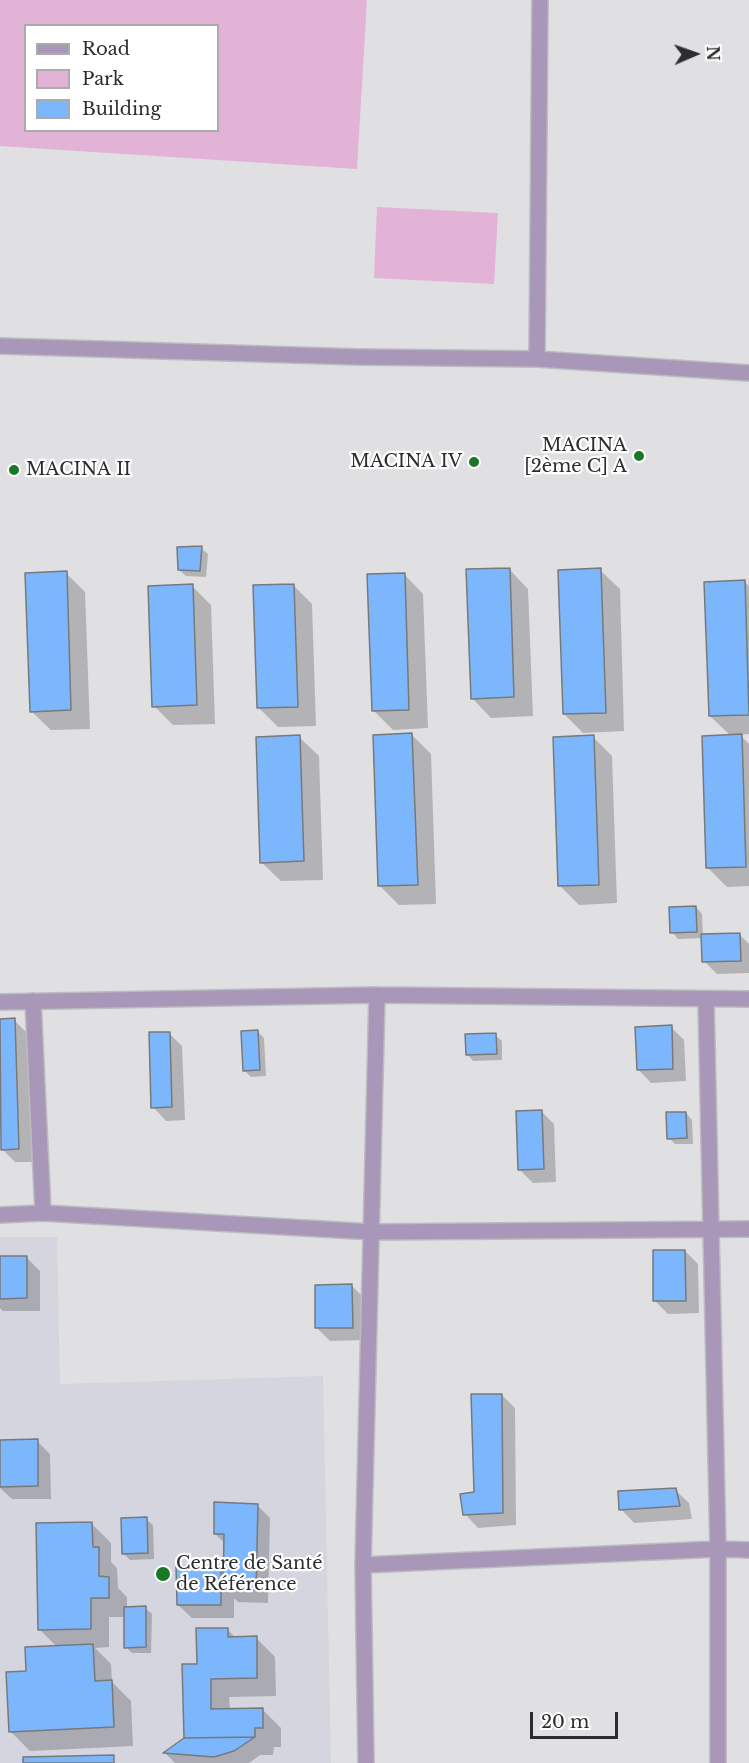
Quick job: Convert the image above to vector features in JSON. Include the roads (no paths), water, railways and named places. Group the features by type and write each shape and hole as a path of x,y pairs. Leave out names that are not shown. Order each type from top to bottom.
{"street":[{"path":"537,359 540,0"},
{"path":"0,346 347,357 537,359 749,373"},
{"path":"366,1763 363,1565 373,1232 377,995"},
{"path":"0,1002 377,995 706,1001 749,999"},
{"path":"33,1001 43,1214"},
{"path":"706,1001 718,1549 718,1763"},
{"path":"0,1215 43,1214 373,1232 749,1229"},
{"path":"363,1565 718,1549 749,1550"}],"place":[{"name":"MACINA [2ème C] A","path":"639,456"},
{"name":"MACINA IV","path":"474,462"},
{"name":"MACINA II","path":"14,470"},
{"name":"Centre de Santé de Référence","path":"163,1574"}]}
